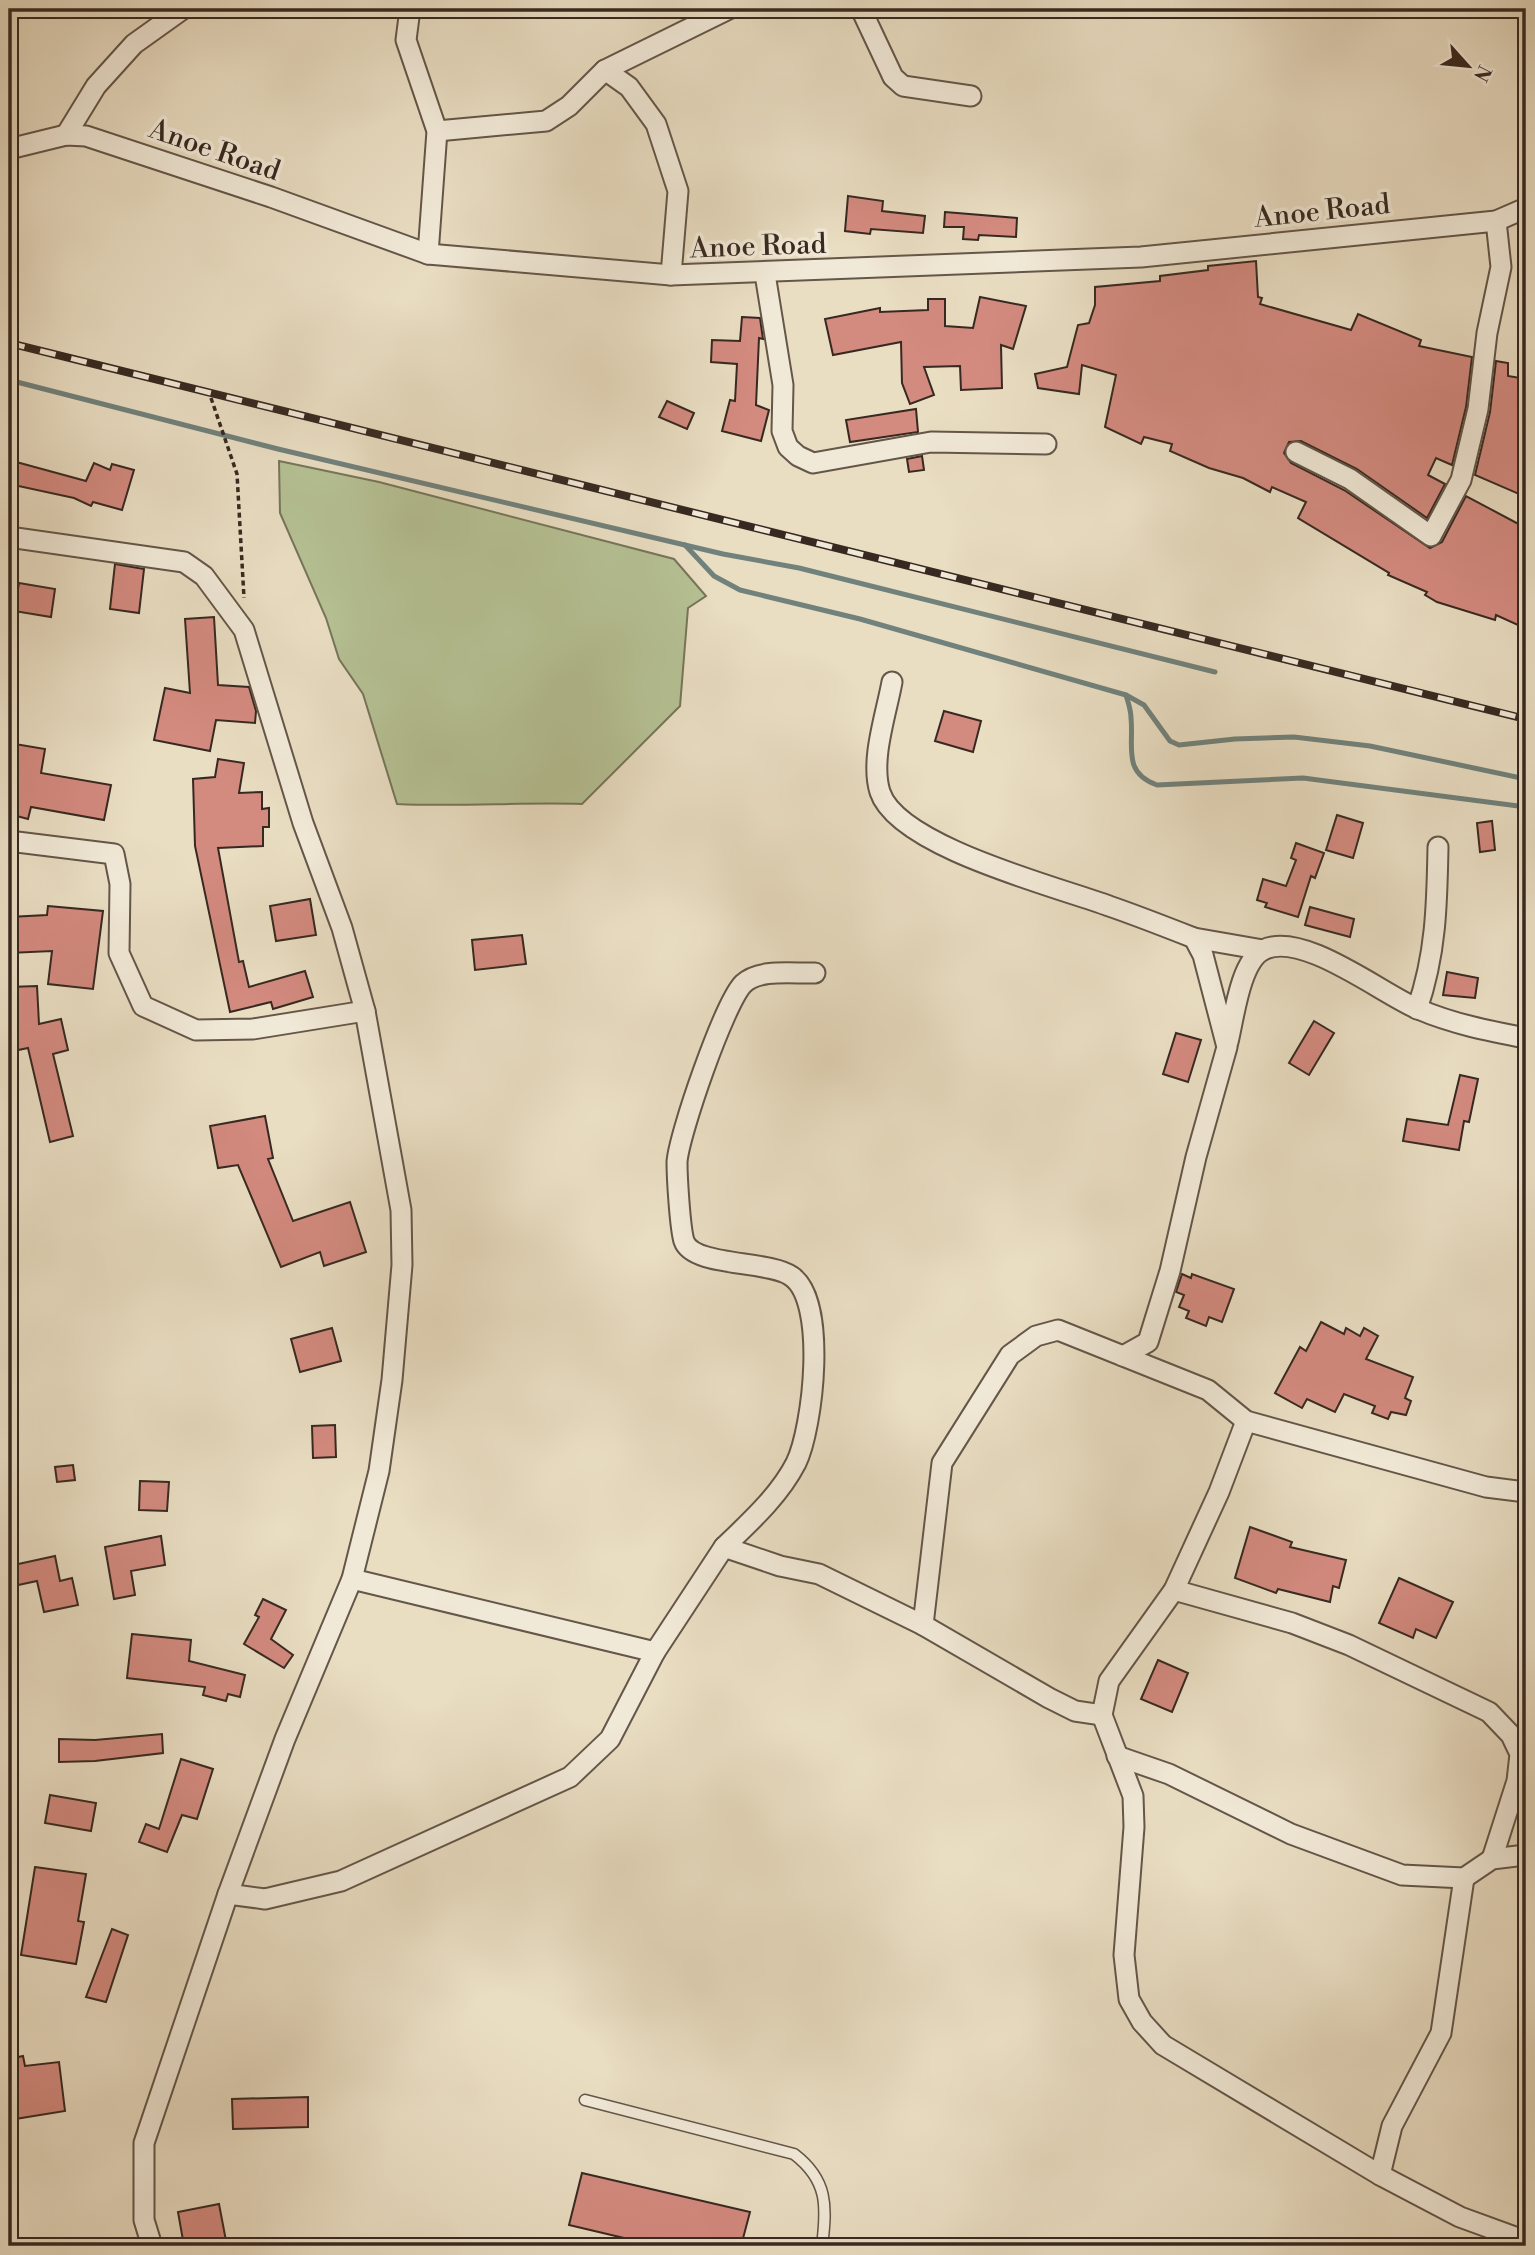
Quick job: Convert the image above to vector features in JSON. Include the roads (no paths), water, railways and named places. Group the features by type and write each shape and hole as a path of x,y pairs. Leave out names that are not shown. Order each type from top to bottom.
{"street":[{"path":"66,135 96,86 134,44 183,9"},
{"path":"410,9 406,40 437,131 428,254"},
{"path":"437,131 547,121 569,106 605,70 729,9"},
{"path":"861,9 893,77 902,86 971,96"},
{"path":"605,70 629,87 656,124 678,191 671,275"},
{"name":"Anoe Road","path":"9,149 66,135 103,140 428,254 671,275 765,274 1141,257 1496,221 1526,208"},
{"path":"1296,452 1350,478 1431,536 1461,480 1478,409 1487,333 1502,267 1496,221"},
{"path":"765,274 783,385 782,431 788,447 798,456 813,463 931,442 1046,444"},
{"path":"9,537 184,562 204,576 244,630 303,823 342,928 365,1011 401,1210 402,1265 392,1380 379,1471 352,1579 285,1739 228,1894 144,2143 144,2220 152,2246"},
{"path":"892,682 876,773 881,795 892,811 934,840 990,866 1194,938 1263,950 1290,946 1321,957 1417,1009 1464,1026 1526,1038"},
{"path":"9,841 114,854 120,884 119,953 143,1006 195,1030 253,1029 365,1011"},
{"path":"1417,1009 1427,981 1437,929 1438,848"},
{"path":"1194,938 1203,955 1227,1047"},
{"path":"1123,1356 1148,1342 1170,1271 1196,1157 1247,965 1263,950"},
{"path":"228,1894 265,1899 341,1881 570,1777 610,1739 654,1652 724,1547 760,1513 795,1464 808,1430 813,1322 803,1287 791,1276 767,1266 706,1258 695,1254 684,1243 677,1161 695,1093 724,1020 744,984 764,975 815,973"},
{"path":"923,1625 942,1463 1010,1355 1036,1336 1058,1330 1208,1390 1246,1421 1486,1487 1526,1492"},
{"path":"1246,1421 1219,1492 1174,1590 1110,1681 1102,1715 1132,1796 1135,1827 1124,1955 1129,1999 1142,2022 1163,2045 1380,2175 1460,2217 1526,2241"},
{"path":"724,1547 780,1566 819,1574 923,1625 1075,1711 1102,1715"},
{"path":"352,1579 654,1652"},
{"path":"1174,1590 1292,1623 1349,1645 1489,1712 1511,1735 1520,1754 1517,1781 1492,1859"},
{"path":"1118,1756 1168,1774 1291,1834 1402,1875 1464,1878 1492,1859 1526,1855"},
{"path":"1380,2175 1392,2126 1441,2033 1464,1878"}],"lane":[{"path":"584,2100 794,2154 811,2167 823,2190 825,2223 822,2246"}],"waterway":[{"path":"9,380 278,449 723,554 799,568 1215,672"},
{"path":"685,545 714,576 740,590 860,619 1126,695 1144,705 1170,741 1179,745 1294,737 1370,746 1526,779"},
{"path":"1126,695 1131,715 1134,766 1146,780 1157,785 1303,778 1526,807"}],"railway":[{"path":"9,343 1526,719"}]}
